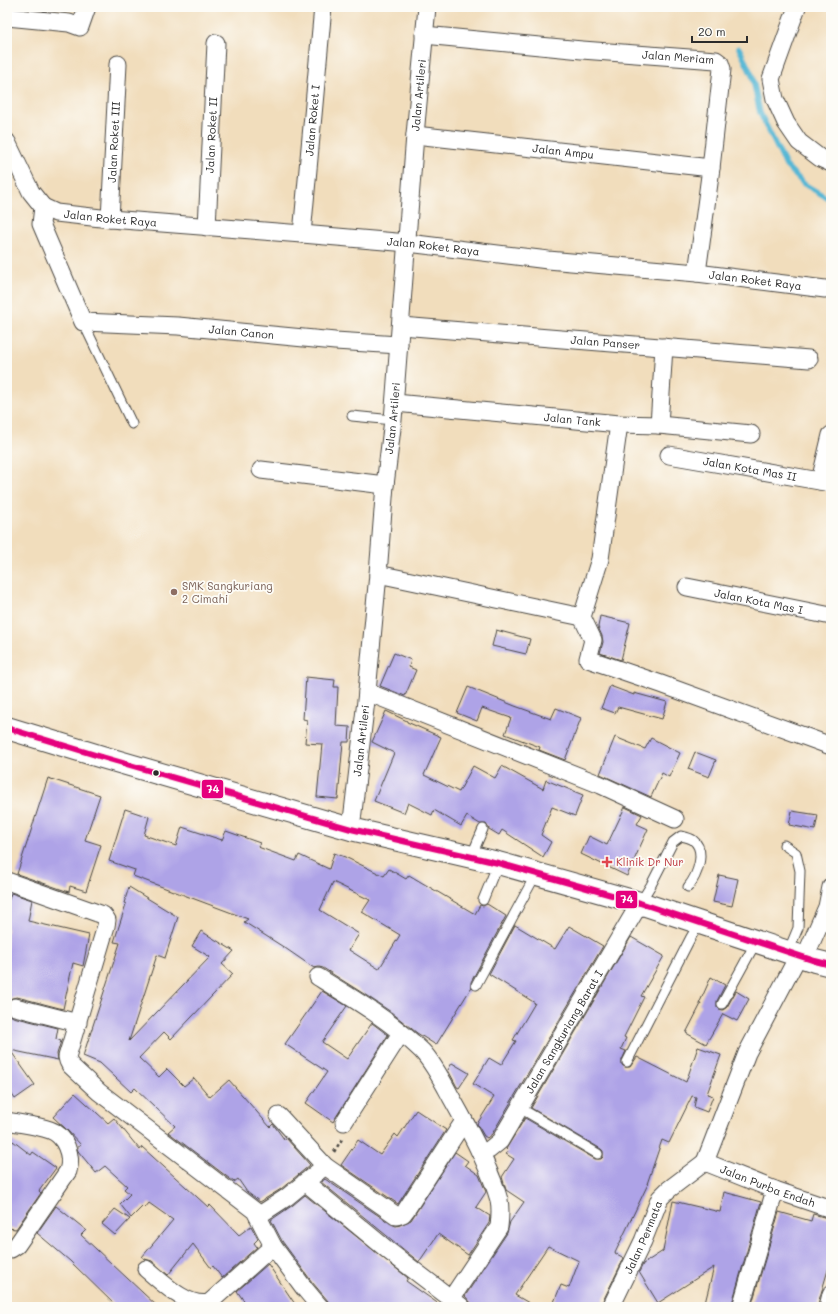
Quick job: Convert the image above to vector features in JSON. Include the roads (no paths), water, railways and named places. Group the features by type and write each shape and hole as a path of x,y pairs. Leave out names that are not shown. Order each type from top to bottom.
{"main road":[{"path":"7,728 351,829 498,863 640,903 807,958"}],"street":[{"path":"7,17 69,23 80,27 87,7"},
{"name":"Jalan Roket I","path":"302,234 323,7"},
{"name":"Jalan Artileri","path":"351,829 367,692 385,486 395,403 415,135 427,7"},
{"path":"798,7 771,79 775,99 786,123 799,142 820,158 831,163"},
{"name":"Jalan Meriam","path":"424,35 582,50 716,60 720,63 722,69 697,273"},
{"name":"Jalan Roket II","path":"207,226 216,43"},
{"name":"Jalan Roket III","path":"110,219 118,64"},
{"name":"Jalan Ampu","path":"415,135 711,168"},
{"path":"7,142 31,192 43,207 41,224 83,322"},
{"name":"Jalan Roket Raya","path":"43,207 56,213 110,219 408,243 548,260 697,273 825,289"},
{"name":"Jalan Canon","path":"83,322 178,326 335,341 399,345"},
{"name":"Jalan Panser","path":"401,326 808,359"},
{"path":"659,425 664,347"},
{"name":"Jalan Tank","path":"395,403 619,424 659,425 751,434"},
{"path":"619,424 600,559 582,617 593,640 588,659 831,746"},
{"path":"826,482 831,434"},
{"name":"Jalan Kota Mas II","path":"669,455 826,482"},
{"path":"261,470 385,486"},
{"path":"378,574 582,617"},
{"name":"Jalan Kota Mas I","path":"687,587 831,616"},
{"path":"367,692 601,785 675,819"},
{"path":"7,881 103,915 107,920 68,1057 70,1065 99,1092 251,1206 258,1216 273,1246 320,1307"},
{"path":"807,958 827,907 831,887"},
{"name":"Jalan Sangkuriang Barat I","path":"480,1152 489,1150 500,1141 640,903"},
{"path":"705,1162 747,1053 794,964 807,958 831,918"},
{"path":"305,1182 390,1252 457,1303 499,1227 499,1201 480,1152 439,1075 423,1052 362,1003 318,977"},
{"path":"15,1007 78,1023"},
{"path":"344,1122 401,1033"},
{"path":"279,1116 325,1166 397,1216 403,1214 406,1210 464,1121"},
{"path":"7,1122 51,1130 62,1139 68,1150 70,1164 68,1171 17,1245 11,1249 7,1248"},
{"name":"Jalan Purba Endah","path":"705,1162 775,1190 831,1209"},
{"name":"Jalan Permata","path":"611,1307 644,1241 660,1198 668,1190 705,1162"},
{"path":"258,1216 287,1197 325,1166"},
{"path":"741,1307 775,1190"},
{"path":"146,1269 182,1297 201,1305 209,1304 273,1246"},
{"path":"828,1307 831,1294"}],"lane":[{"path":"83,322 132,424"},
{"path":"352,416 393,420"},
{"path":"471,857 483,829"},
{"path":"640,903 673,842 681,836 692,839 699,848 700,861 692,882 688,888"},
{"path":"784,845 796,853 800,871 798,928 807,958"},
{"path":"483,900 498,863"},
{"path":"476,985 536,874"},
{"path":"627,1062 700,922"},
{"path":"722,1004 757,941"},
{"path":"520,1108 598,1154"}],"waterway":[{"path":"739,48 752,75 760,113 786,166 804,184 831,200"}],"place":[{"name":"SMK Sangkuriang 2 Cimahi","path":"174,592"},
{"name":"Klinik Dr Nur","path":"607,862"}]}
